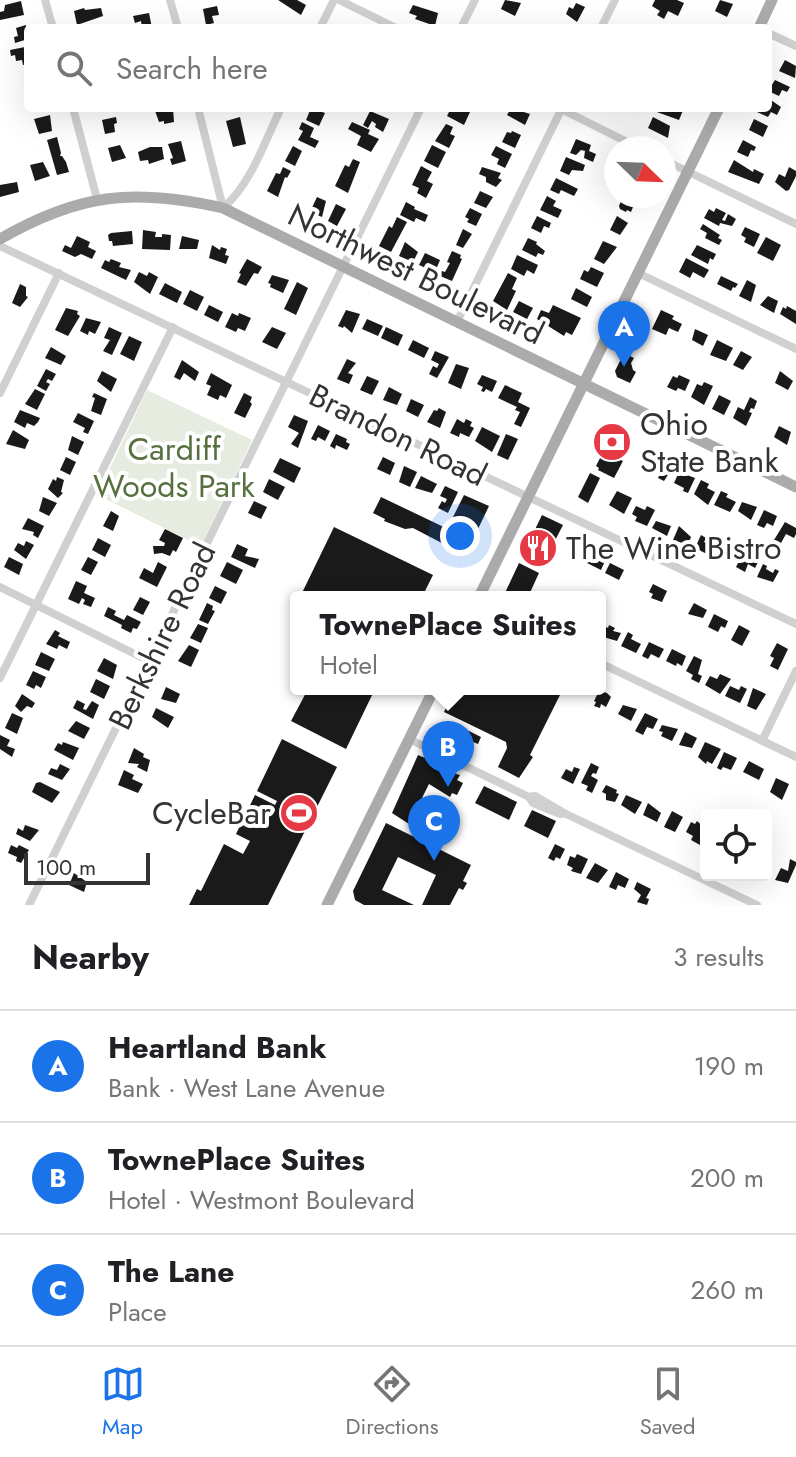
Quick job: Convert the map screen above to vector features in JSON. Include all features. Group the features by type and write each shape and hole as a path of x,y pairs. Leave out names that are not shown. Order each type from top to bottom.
{"main road":[{"path":"761,24 772,0"},
{"path":"482,591 717,112"},
{"name":"Northwest Boulevard","path":"0,239 37,218 97,199 129,195 162,197 223,208 796,487"},
{"path":"327,905 431,695"}],"street":[{"path":"45,0 52,24"},
{"path":"170,0 177,24"},
{"path":"322,24 336,0 387,24"},
{"path":"463,24 475,0"},
{"path":"603,24 615,0"},
{"path":"772,35 796,46"},
{"path":"74,112 97,199"},
{"path":"199,112 223,208 244,184 279,112"},
{"name":"Berkshire Road","path":"29,905 419,112"},
{"path":"457,322 560,112"},
{"path":"567,112 615,136"},
{"path":"676,166 796,224"},
{"name":"Brandon Road","path":"0,246 796,624"},
{"path":"0,393 59,273"},
{"path":"638,273 796,349"},
{"path":"0,678 173,327"},
{"path":"0,587 149,661"},
{"path":"606,666 796,757"},
{"path":"762,741 796,671"},
{"path":"409,739 529,797 535,796 564,813 757,905"}],"green space":[{"name":"Cardiff Woods Park","path":"147,390 252,440 201,546 97,495"}],"building":[{"path":"278,0 297,0 306,5 301,15"},
{"path":"505,0 521,3 515,16 501,9"},
{"path":"655,0 684,3 678,16 668,11 664,19 657,15 660,11 652,6"},
{"path":"720,0 733,4 727,17 715,11"},
{"path":"21,1 24,15 0,20 0,12 4,11 5,5"},
{"path":"576,3 585,7 577,22 566,14 569,7 573,9"},
{"path":"413,5 438,13 435,24 429,24 415,19 417,16 409,13"},
{"path":"217,6 219,15 212,16 214,23 206,24 203,9"},
{"path":"101,8 103,16 77,24 74,11"},
{"path":"149,13 151,24 135,23 133,16"},
{"path":"24,26 24,40 15,43 14,37 18,36 16,28"},
{"path":"24,47 24,65 22,60 16,61 15,55 11,56 10,50"},
{"path":"785,60 796,66 795,78 779,71"},
{"path":"775,80 790,87 787,92 782,90 779,96 772,93"},
{"path":"772,101 781,107 777,115 771,112"},
{"path":"155,112 173,112 174,122 159,122"},
{"path":"309,112 325,113 319,126 306,120"},
{"path":"370,112 389,119 383,132 372,121 368,128 363,125"},
{"path":"449,112 470,112 464,125 447,116"},
{"path":"509,112 530,114 525,125 507,115"},
{"path":"657,112 682,112 679,120"},
{"path":"50,115 52,131 39,134 34,119"},
{"path":"116,117 115,132 105,134 102,120"},
{"path":"240,117 246,144 233,147 226,121"},
{"path":"653,117 670,126 668,136 648,128"},
{"path":"754,119 768,126 763,137 749,130"},
{"path":"302,122 314,128 310,137 319,141 315,148 298,140 303,131 299,129"},
{"path":"352,122 370,130 368,134 379,139 371,152 357,145 361,136 348,129"},
{"path":"446,124 453,127 450,134 455,136 449,148 435,141"},
{"path":"507,132 521,135 515,148 502,142"},
{"path":"57,137 60,156 69,172 57,175 47,140"},
{"path":"576,139 591,145 589,151 596,154 593,162 584,158 585,151 581,150 576,155 570,153"},
{"path":"743,140 756,147 748,157 737,152"},
{"path":"181,141 186,161 172,165 168,144"},
{"path":"120,145 126,158 112,162 108,148"},
{"path":"432,145 446,152 438,168 424,161"},
{"path":"293,146 302,151 295,166 285,161"},
{"path":"496,146 512,154 505,168 497,164 499,159 491,155"},
{"path":"150,147 162,147 164,159 149,164 148,160 140,161 138,152"},
{"path":"566,157 585,165 583,171 572,170 569,175 560,171"},
{"path":"353,159 360,162 348,193 335,186 345,165 349,167"},
{"path":"734,160 753,172 754,169 764,174 759,184 728,172"},
{"path":"43,162 50,176 35,181 30,165"},
{"path":"421,166 432,172 427,181 433,184 426,198 417,193 419,188 412,185"},
{"path":"283,167 291,171 285,177 278,197 267,191 276,173 280,174"},
{"path":"482,167 501,173 498,178 502,180 496,187 479,174"},
{"path":"789,167 796,171 796,176 786,191 775,182 779,174 785,177"},
{"path":"556,178 578,189 574,196 561,190 559,194 550,190"},
{"path":"17,182 19,192 0,197 0,185"},
{"path":"480,191 493,197 486,208 474,203"},
{"path":"547,196 556,201 553,206 562,210 558,218 540,210"},
{"path":"317,197 326,201 322,217 310,212"},
{"path":"406,202 428,215 425,222 416,218 414,222 400,215"},
{"path":"336,204 346,209 337,226 328,221"},
{"path":"470,208 482,214 476,226 467,222 469,219 465,217"},
{"path":"716,208 726,213 722,220 725,221 728,214 736,219 732,226 720,223 719,226 704,218 709,209 714,212"},
{"path":"537,216 551,223 549,228 544,226 541,233 531,228"},
{"path":"617,216 628,223 620,235 610,230"},
{"path":"397,217 407,222 391,252 379,246"},
{"path":"703,224 720,235 718,238 722,240 719,245 705,238 707,233 700,229"},
{"path":"745,227 760,234 754,247 744,242 746,238 741,235"},
{"path":"463,229 472,234 463,248 456,245"},
{"path":"143,230 156,232 155,237 171,235 170,250 142,249"},
{"path":"132,231 133,244 113,246 109,241 108,235 111,233"},
{"path":"77,236 90,242 88,247 96,251 92,259 81,254 75,257 62,251 65,245 71,248"},
{"path":"182,236 199,240 197,249 179,249"},
{"path":"766,237 781,245 773,261 757,253"},
{"path":"528,238 545,251 543,255 538,253 536,257 522,250"},
{"path":"603,241 617,247 604,264 594,259"},
{"path":"405,242 418,252 413,262 399,256"},
{"path":"212,245 220,250 221,247 227,249 225,255 229,256 226,264 209,258"},
{"path":"697,245 716,254 708,264 691,255"},
{"path":"452,251 461,255 462,259 452,281 440,276 450,263 447,262"},
{"path":"425,253 440,260 435,272 419,265"},
{"path":"517,255 538,265 534,274 527,270 524,276 511,269"},
{"path":"686,258 709,270 704,278 693,272 690,278 679,272"},
{"path":"111,259 121,263 119,267 131,270 126,280 101,268 105,260 109,262"},
{"path":"247,259 262,267 246,286 237,282"},
{"path":"591,267 604,273 597,287 580,279 584,270 588,272"},
{"path":"139,272 147,276 149,272 158,277 150,294 134,282"},
{"path":"508,273 517,278 512,289 516,291 507,310 493,301"},
{"path":"272,275 289,280 283,293 270,287 268,283"},
{"path":"721,276 738,284 731,291 717,284"},
{"path":"747,280 756,285 751,302 739,296"},
{"path":"297,282 308,288 296,315 284,309"},
{"path":"165,283 182,292 177,303 159,294"},
{"path":"20,284 26,287 28,297 20,307 12,303"},
{"path":"576,288 592,297 587,307 571,299"},
{"path":"190,290 204,297 197,311 183,304"},
{"path":"768,296 778,301 774,313 760,305"},
{"path":"519,301 533,308 527,319 513,312"},
{"path":"209,305 223,312 218,322 204,315"},
{"path":"553,305 581,318 572,335 566,332 564,336 537,319 541,310 549,313"},
{"path":"787,306 796,311 796,324 780,314"},
{"path":"66,308 78,311 80,316 68,336 55,330"},
{"path":"346,310 360,314 352,333 344,326 338,326"},
{"path":"661,310 682,324 678,332 669,328 666,335 652,329"},
{"path":"232,313 251,318 245,331 238,328 236,332 225,327"},
{"path":"86,318 101,322 95,334 80,331"},
{"path":"367,319 383,326 378,336 362,329"},
{"path":"109,327 122,333 112,355 103,351 110,340 104,338"},
{"path":"272,327 286,333 277,349 262,342"},
{"path":"386,327 403,335 398,346 381,338"},
{"path":"695,329 708,335 703,346 692,340"},
{"path":"129,336 142,342 134,361 120,354"},
{"path":"413,340 429,348 424,358 408,350"},
{"path":"717,340 733,348 726,361 710,355"},
{"path":"51,347 66,356 61,365 45,358"},
{"path":"435,351 449,357 437,378 429,374 433,366 437,368 439,364 431,360"},
{"path":"741,351 752,357 743,370 733,365"},
{"path":"624,353 634,358 631,363 636,372 630,383 617,377 615,371"},
{"path":"347,359 356,363 348,373 353,375 349,384 337,379"},
{"path":"182,360 199,372 195,381 184,373 180,380 174,377"},
{"path":"456,364 469,368 461,389 448,383"},
{"path":"46,369 56,374 52,381 48,379 46,382 50,384 46,391 37,386"},
{"path":"102,371 117,379 111,392 97,381"},
{"path":"780,371 793,381 788,390 775,383"},
{"path":"211,373 232,385 226,398 220,395 218,400 207,395 211,386 206,384"},
{"path":"482,375 497,381 492,392 486,389 481,391 483,387 477,384"},
{"path":"679,375 690,380 685,391 667,387 673,376 677,378"},
{"path":"367,376 379,381 372,395 360,390"},
{"path":"704,382 713,386 704,405 691,397 697,384 702,386"},
{"path":"505,385 522,393 518,402 530,408 521,427 514,424 520,412 515,410 517,407 498,398"},
{"path":"389,387 402,394 397,405 383,400"},
{"path":"35,389 45,394 37,410 25,404"},
{"path":"94,393 107,399 101,415 91,411"},
{"path":"244,393 252,397 245,418 234,413"},
{"path":"719,395 731,401 724,415 712,409"},
{"path":"750,397 757,401 749,412 752,413 746,426 733,418 738,407 744,410"},
{"path":"411,399 424,405 418,417 406,411"},
{"path":"439,408 446,412 440,428 427,422 434,410"},
{"path":"20,410 40,418 38,422 34,426 27,423 25,428 14,422"},
{"path":"78,413 94,421 88,434 83,432 85,428 73,422"},
{"path":"294,415 308,421 298,448 291,444 299,433 288,427"},
{"path":"457,419 464,423 466,419 472,422 470,426 474,428 469,437 450,433"},
{"path":"318,425 330,431 325,441 318,437 316,441 311,439"},
{"name":"Ohio State Bank","path":"600,426 629,441 622,456 595,444"},
{"path":"779,426 791,432 787,445 774,437"},
{"path":"482,427 500,436 492,452 475,441"},
{"path":"13,430 29,440 25,449 6,444"},
{"path":"336,434 347,439 346,442 350,444 347,450 330,446"},
{"path":"506,434 518,439 508,460 497,455"},
{"path":"72,436 84,442 78,455 68,450"},
{"path":"602,454 623,461 614,478 596,466"},
{"path":"66,457 76,462 70,475 60,470"},
{"path":"383,457 395,463 390,475 377,469"},
{"path":"280,458 301,468 294,483 273,472"},
{"path":"659,460 673,467 664,481 658,478 660,474 653,471"},
{"path":"404,466 417,472 410,487 399,482"},
{"path":"679,472 695,478 688,493 674,483"},
{"path":"590,473 600,478 588,503 578,497"},
{"path":"421,476 437,484 432,493 415,488"},
{"path":"57,477 64,480 63,493 58,498 48,489"},
{"path":"269,479 285,487 278,500 263,492"},
{"path":"701,480 715,492 708,505 694,494"},
{"path":"445,486 458,492 448,513 438,508 447,499 440,496"},
{"path":"617,491 632,498 624,514 609,505"},
{"path":"721,491 736,502 730,512 714,505"},
{"path":"464,495 489,506 478,529 453,517"},
{"path":"43,497 57,503 49,516 39,511"},
{"path":"381,497 473,541 467,553 413,528 405,529 384,521 373,513"},
{"path":"254,501 267,507 261,519 248,513"},
{"path":"742,502 757,507 751,520 738,511"},
{"path":"636,506 655,510 647,526 635,521 637,517 632,514"},
{"path":"764,510 777,516 773,526 767,523 764,528 757,525"},
{"path":"111,511 119,516 113,531 103,526"},
{"path":"542,515 563,525 544,562 524,552"},
{"path":"28,518 44,526 38,538 33,535 34,532 22,529"},
{"path":"656,521 671,526 667,536 652,528"},
{"path":"785,522 796,528 796,534 794,538 786,534 781,543 774,540"},
{"path":"679,526 691,537 688,545 673,540"},
{"path":"334,527 433,575 425,591 303,591"},
{"path":"165,529 183,538 176,552 173,550 170,556 154,554 153,546 164,546 165,543 159,540"},
{"path":"701,535 706,538 704,542 711,545 707,554 695,548"},
{"path":"98,538 111,545 105,557 92,550"},
{"path":"26,541 34,545 26,559 14,550 18,543 24,546"},
{"path":"237,544 248,549 245,556 259,559 255,568 231,557"},
{"path":"588,552 605,561 601,570 583,561"},
{"path":"742,555 752,560 754,555 760,558 755,568 748,564 745,572 736,567"},
{"path":"9,557 23,564 19,575 4,567"},
{"path":"88,557 98,562 91,575 81,570"},
{"path":"158,562 167,567 157,587 139,578 144,568 153,573"},
{"path":"227,562 243,570 236,584 220,576"},
{"path":"519,563 539,573 531,591 506,591"},
{"path":"610,563 624,570 619,580 605,573"},
{"path":"763,564 773,573 775,569 779,571 773,582 757,577"},
{"path":"76,581 87,586 84,593 95,598 91,607 83,604 85,600 82,598 79,604 68,599"},
{"path":"653,584 667,591 662,602 651,598 653,594 649,592"},
{"path":"215,586 227,592 221,604 209,598"},
{"path":"140,597 150,602 143,615 133,610"},
{"path":"207,603 215,611 208,624 199,620"},
{"path":"694,603 707,610 703,618 688,614"},
{"path":"108,607 116,611 114,615 124,620 127,615 141,622 137,629 133,628 131,633 104,616"},
{"path":"714,614 728,621 725,628 721,626 718,632 708,627"},
{"path":"198,624 208,628 201,643 190,638"},
{"path":"609,625 615,628 613,631 621,633 617,641 606,638"},
{"path":"739,625 750,631 742,646 731,640"},
{"path":"55,630 60,633 58,636 70,642 67,649 46,644"},
{"path":"628,632 633,635 631,639 641,644 636,653 621,646"},
{"path":"649,642 664,649 659,658 651,654 648,659 642,656"},
{"path":"777,643 788,649 778,670 770,666 774,658 770,656"},
{"path":"189,645 199,650 191,667 178,661"},
{"path":"672,649 686,656 682,666 666,661"},
{"path":"41,652 55,659 49,671 35,665"},
{"path":"694,656 702,660 699,683 691,679 693,675 686,671"},
{"path":"104,658 117,665 113,679 97,671"},
{"path":"33,671 46,677 41,688 26,685"},
{"path":"720,674 731,679 720,694 705,685 710,676 717,679"},
{"path":"96,679 110,686 104,699 90,692"},
{"path":"730,686 747,689 740,703 725,696"},
{"path":"166,687 180,694 176,703 161,699"},
{"path":"753,688 766,694 756,710 747,706"},
{"path":"606,693 611,697 606,707 601,704 600,708 594,706 597,695"},
{"path":"22,694 35,703 32,708 27,706 21,712 15,706"},
{"path":"305,695 372,695 346,749 291,721"},
{"path":"452,695 560,695 530,755 533,757 519,778 498,767 507,748 506,742 444,712"},
{"path":"77,700 85,704 83,709 86,710 92,701 99,705 93,719 73,708"},
{"path":"623,705 637,709 631,721 618,714"},
{"path":"156,708 174,717 168,728 152,717"},
{"path":"12,713 23,718 17,734 5,728"},
{"path":"645,713 658,719 653,729 647,727 643,735 635,731"},
{"path":"76,721 90,728 84,739 68,731"},
{"path":"455,724 481,737 478,744 451,733"},
{"path":"662,725 678,729 672,741 661,736 663,732 659,731"},
{"path":"685,732 697,738 692,748 679,745"},
{"path":"0,735 10,740 7,746 15,749 12,757 0,749"},
{"path":"282,739 337,767 268,905 189,905 197,889 201,891 224,844 243,854 250,841 236,834 255,795 275,805 277,801 257,791"},
{"path":"63,742 79,748 73,760 54,750 58,743 62,745"},
{"path":"705,742 721,749 712,764 707,761 706,764 698,757"},
{"path":"134,748 150,760 147,772 137,767 139,764 128,763"},
{"path":"724,752 737,758 731,770 717,768"},
{"path":"418,755 430,760 428,763 460,775 457,780 463,783 457,795 452,793 450,797 429,784 409,824 392,813"},
{"path":"749,761 764,769 759,780 743,772"},
{"path":"591,763 599,767 596,774 591,776 598,780 592,793 586,790 588,786 581,783"},
{"path":"60,764 70,769 62,780 48,774 51,768 57,770"},
{"path":"574,767 580,769 573,784 561,778 566,769 572,772"},
{"path":"124,770 134,775 132,779 143,784 138,793 118,785"},
{"path":"776,778 789,784 782,800 770,792"},
{"path":"36,783 60,792 52,803 32,792"},
{"path":"606,785 617,790 619,794 615,802 606,800 606,794 602,792"},
{"path":"484,786 517,802 509,820 475,803"},
{"path":"626,795 642,802 635,814 621,805"},
{"path":"648,803 661,813 657,822 643,815"},
{"path":"532,810 556,821 548,838 524,826"},
{"path":"672,811 683,817 675,832 664,827"},
{"path":"697,821 700,824 700,845 691,840 693,836 686,832 691,822 695,824"},
{"path":"386,823 471,865 463,881 467,883 463,890 459,888 450,905 422,905 436,875 398,857 382,890 414,905 364,905 355,900 353,891"},
{"path":"25,825 39,830 30,841 16,834 18,828 23,831"},
{"path":"555,844 565,849 560,859 556,857 554,861 548,858"},
{"path":"11,845 29,850 21,863 8,853"},
{"path":"577,854 588,859 581,874 571,871 573,868 567,865 570,856 575,858"},
{"path":"790,859 796,865 788,883 775,880 781,868 788,871"},
{"path":"595,863 608,870 598,883 586,878"},
{"path":"616,872 629,879 625,888 618,885 616,890 609,887"},
{"path":"74,873 87,882 84,892 69,885"},
{"path":"637,882 651,889 646,898 649,899 647,905 637,902 641,895 634,889"}],"place":[{"name":"Heartland Bank","path":"624,367"},
{"name":"Ohio State Bank","path":"612,442"},
{"name":"The Wine Bistro","path":"538,548"},
{"name":"TownePlace Suites","path":"448,787"},
{"name":"CycleBar","path":"299,813"},
{"name":"The Lane","path":"434,861"}]}
